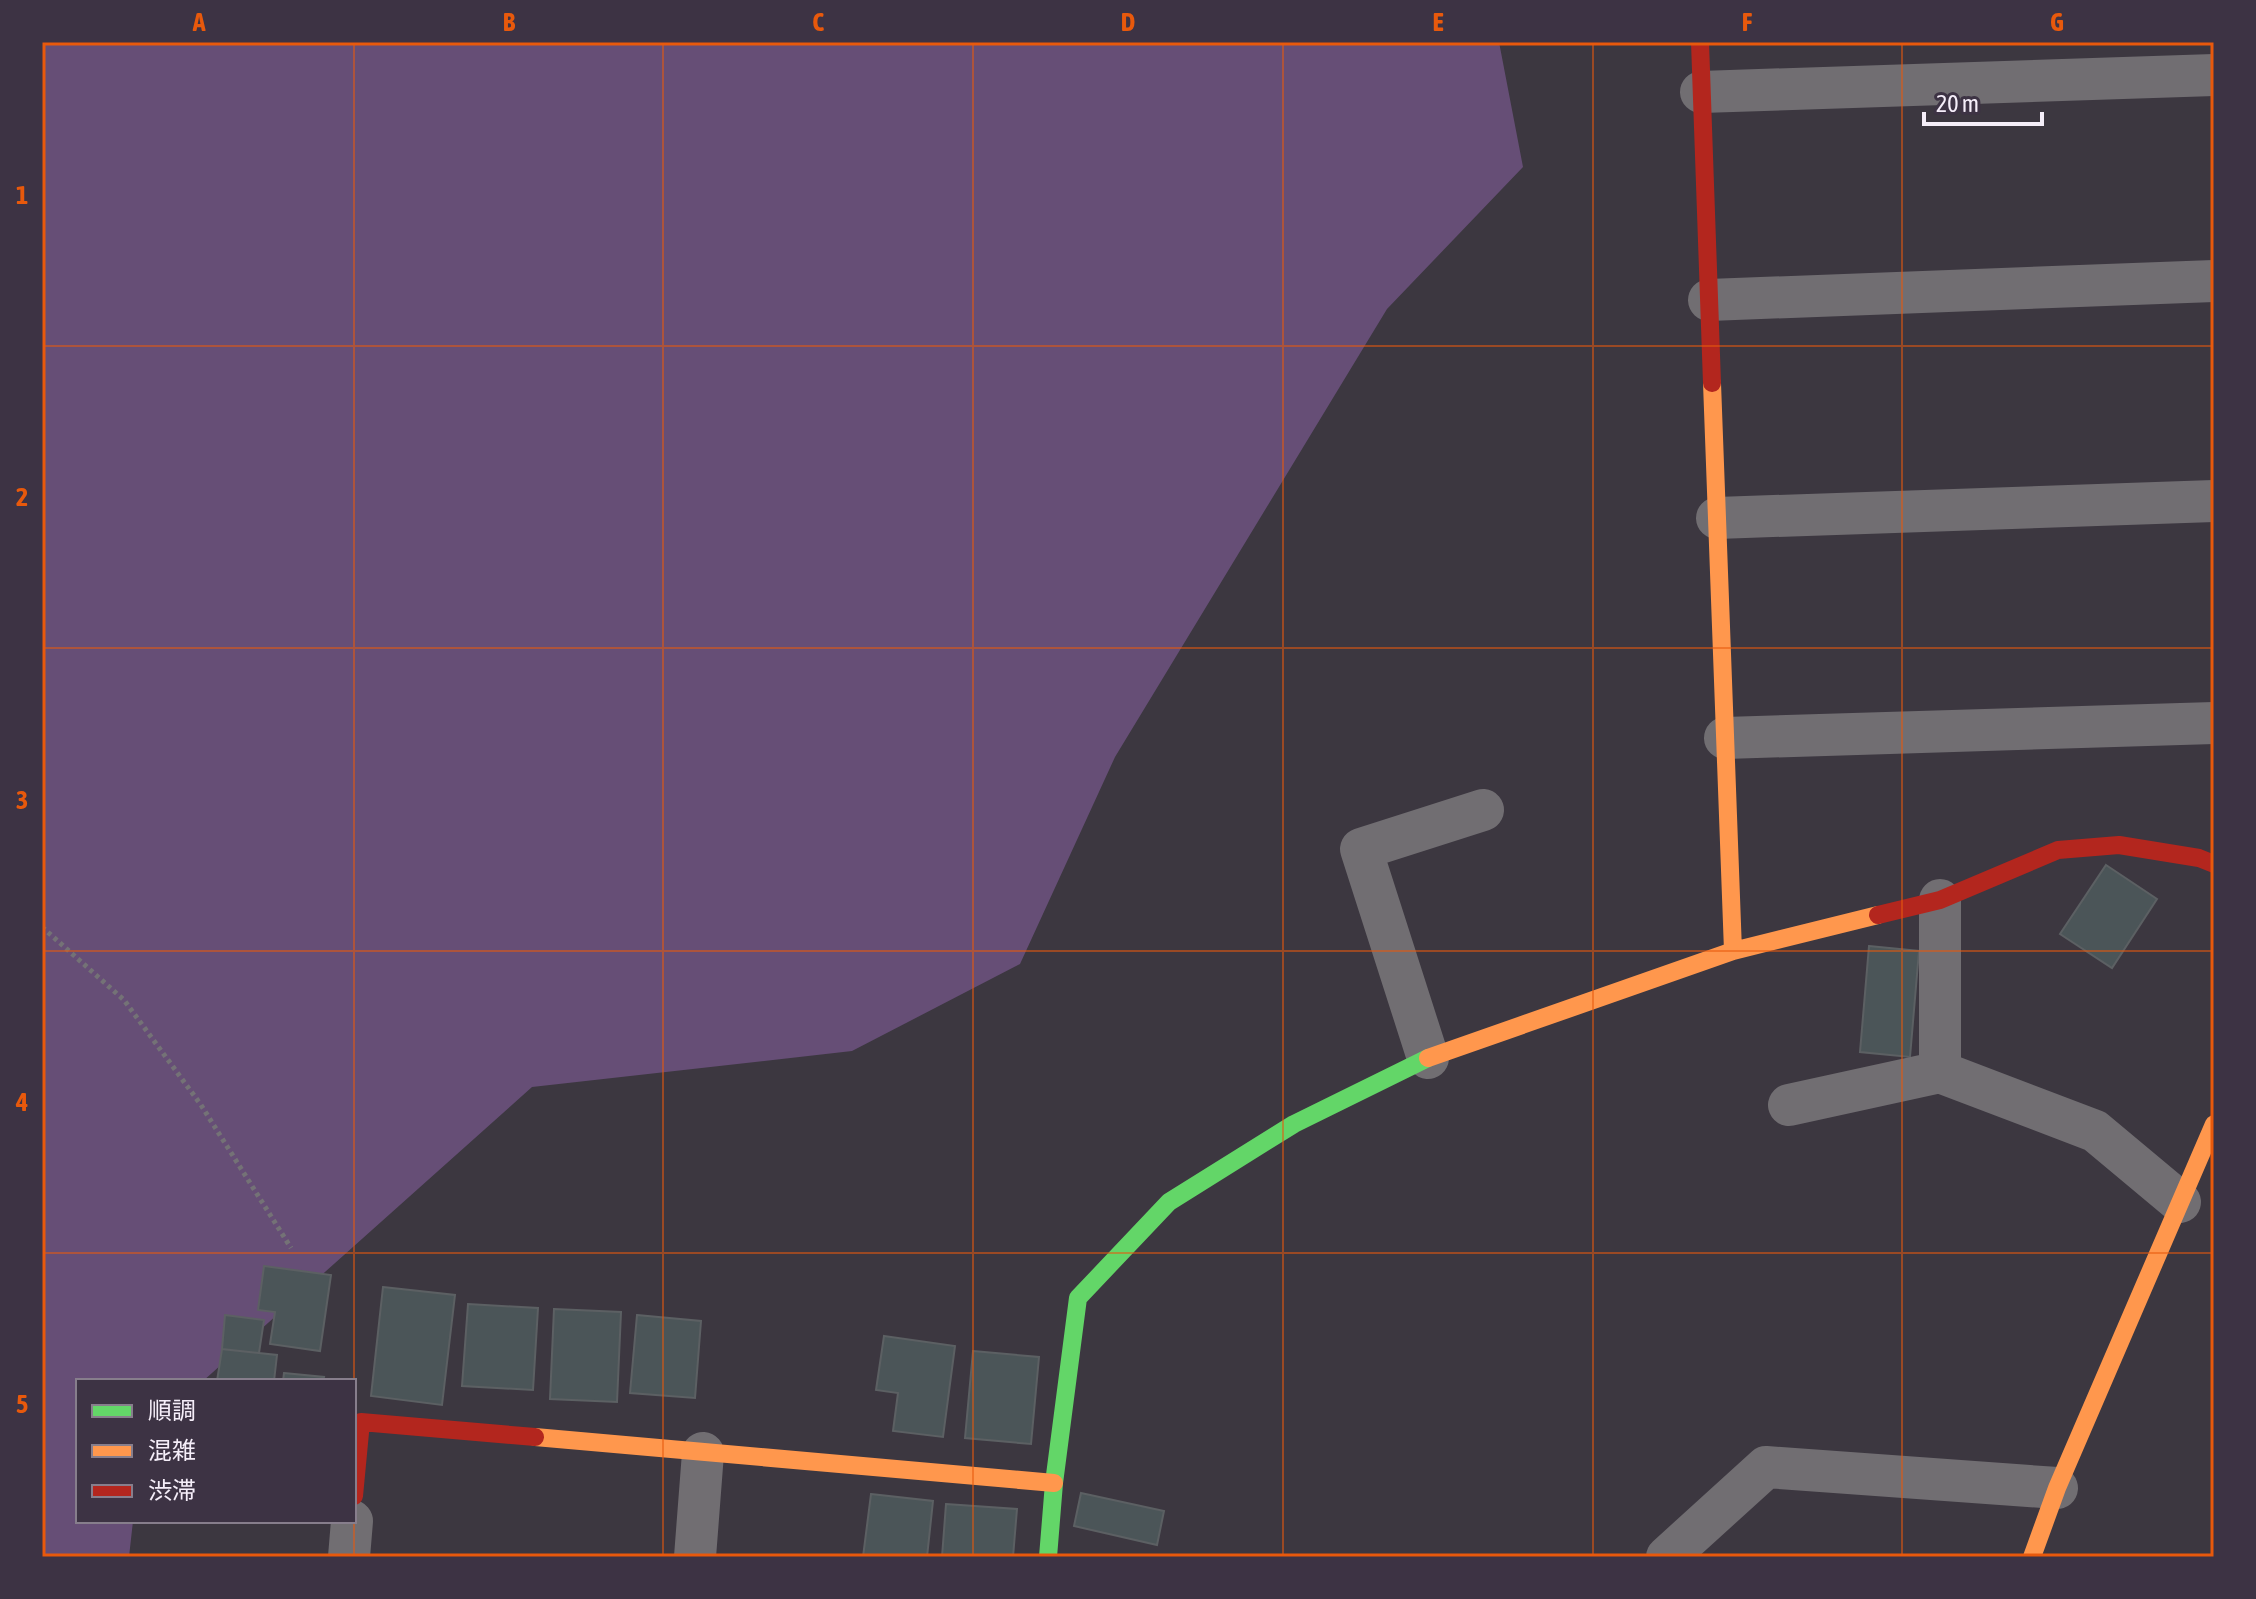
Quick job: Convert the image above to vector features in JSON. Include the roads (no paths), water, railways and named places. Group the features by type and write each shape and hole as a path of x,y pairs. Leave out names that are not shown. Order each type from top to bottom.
{"street":[{"path":"1700,42 1733,951"},
{"path":"1701,92 2214,75"},
{"path":"1709,300 2214,281"},
{"path":"1717,518 2214,501"},
{"path":"1725,738 2214,723"},
{"path":"1428,1058 1361,849 1483,810"},
{"path":"1048,1557 1054,1483 1078,1298 1169,1202 1294,1124 1428,1058 1733,951 1940,900 2058,850 2119,845 2199,858 2214,864"},
{"path":"1940,900 1940,1072"},
{"path":"1789,1105 1940,1072 2095,1131 2180,1202"},
{"path":"2032,1557 2057,1488 2214,1124"},
{"path":"356,1475 361,1422 1054,1483"},
{"path":"695,1557 703,1453"},
{"path":"1667,1557 1766,1467 2057,1488"},
{"path":"349,1557 352,1523"}]}
